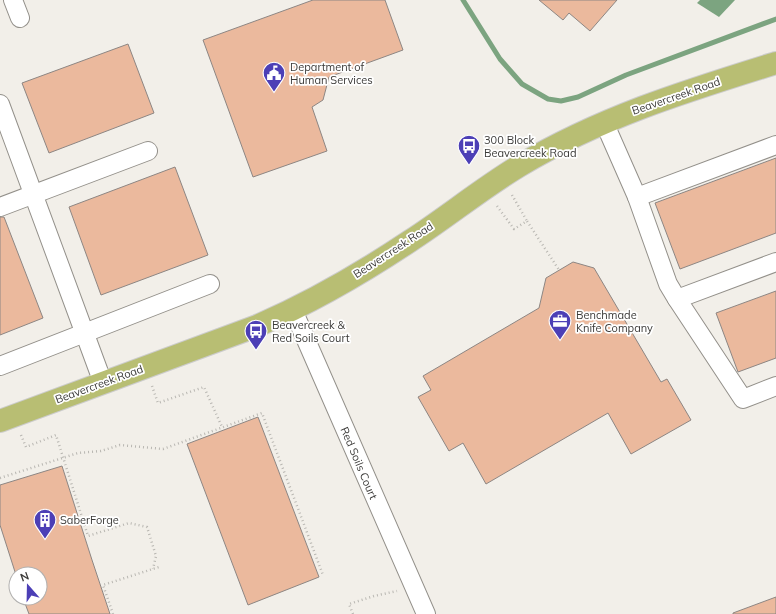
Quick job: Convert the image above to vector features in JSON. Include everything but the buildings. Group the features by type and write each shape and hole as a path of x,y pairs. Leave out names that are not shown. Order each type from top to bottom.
{"main road":[{"name":"Beavercreek Road","path":"0,421 293,310 411,241 478,193 558,144 604,122 652,102 776,63"}],"street":[{"path":"12,0 20,18"},
{"path":"0,104 86,333 103,383"},
{"path":"604,122 636,196 668,284 677,299 743,399 776,386"},
{"path":"636,196 776,145"},
{"path":"0,207 148,151"},
{"path":"677,299 776,262"},
{"path":"0,366 210,284"},
{"name":"Red Soils Court","path":"293,310 426,614"}],"path":[{"path":"512,195 559,270"},
{"path":"497,206 514,230 527,220"},
{"path":"152,386 158,403 204,387 222,427"},
{"path":"0,478 78,453 101,451 120,445 162,449 262,413 323,575"},
{"path":"21,435 26,447 56,435 88,536 129,523 147,527 156,556 153,569"},
{"path":"113,614 103,585 159,567"},
{"path":"353,614 349,604 397,591"}],"shaded area":[{"path":"700,0 735,0 719,17 697,3"}],"waterway":[{"path":"463,0 500,59 522,84 548,99 561,101 578,97 626,75 776,19"}],"place":[{"name":"Department of Human Services","path":"274,92"},
{"name":"300 Block Beavercreek Road","path":"469,166"},
{"name":"Benchmade Knife Company","path":"560,340"},
{"name":"Beavercreek & Red Soils Court","path":"256,350"},
{"name":"SaberForge","path":"45,540"}]}
